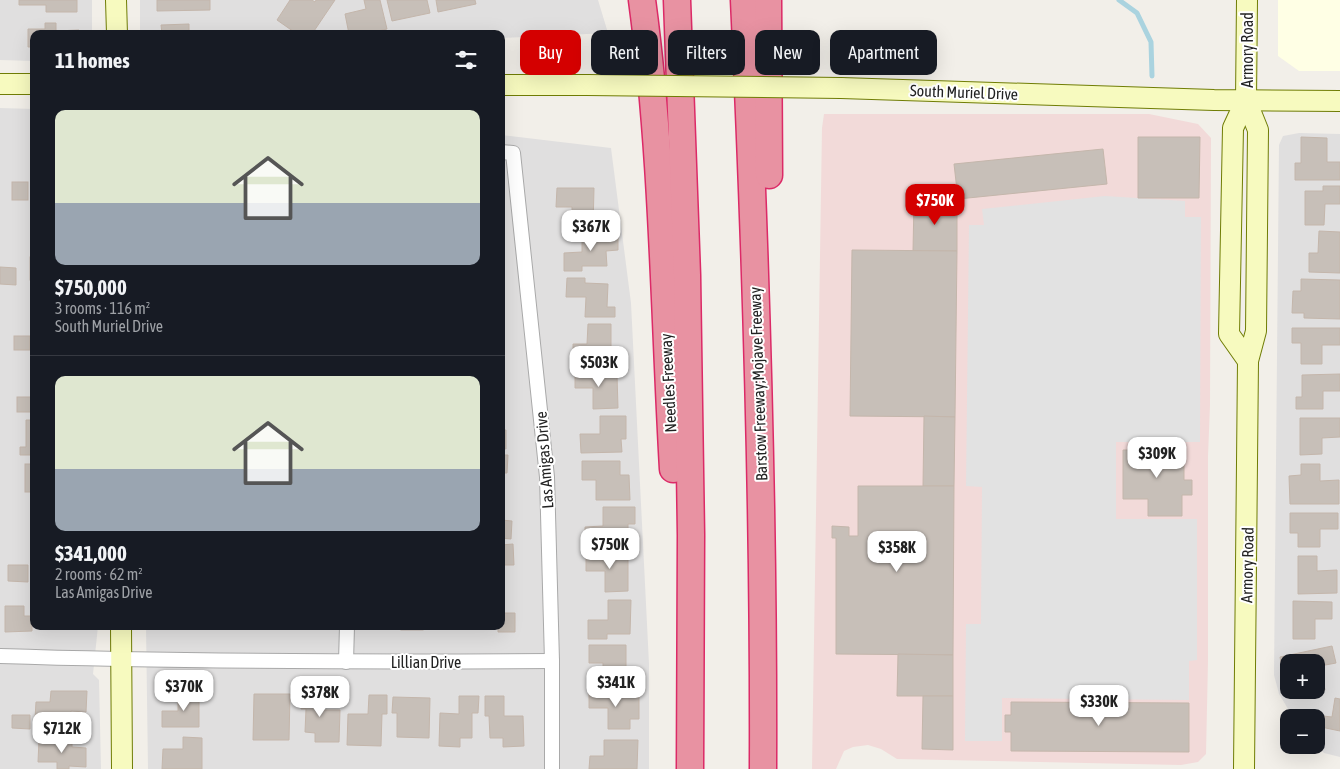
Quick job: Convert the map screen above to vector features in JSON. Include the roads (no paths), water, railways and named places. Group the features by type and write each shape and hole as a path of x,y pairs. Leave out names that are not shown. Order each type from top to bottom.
{"highway":[{"name":"Needles Freeway","path":"642,0 648,46 657,160 690,768"},
{"path":"677,0 687,275 691,535 690,768"},
{"name":"Barstow Freeway;Mojave Freeway","path":"744,0 751,154 763,588 763,769"},
{"path":"763,588 769,229 768,0"}],"main road":[{"path":"116,0 117,30"},
{"name":"Armory Road","path":"1244,769 1248,361 1256,331 1258,130 1246,100 1247,0"},
{"path":"0,84 30,84"},
{"name":"South Muriel Drive","path":"505,85 840,88 1340,101"},
{"name":"Armory Road","path":"1246,100 1233,128 1229,334 1248,361"},
{"path":"121,630 122,769"}],"street":[{"name":"Las Amigas Drive","path":"507,152 547,477 552,661 552,769"},
{"path":"346,630 346,662"},
{"name":"Lillian Drive","path":"0,656 121,660 552,661"}],"waterway":[{"path":"1119,0 1137,13 1151,42 1152,76"}]}
